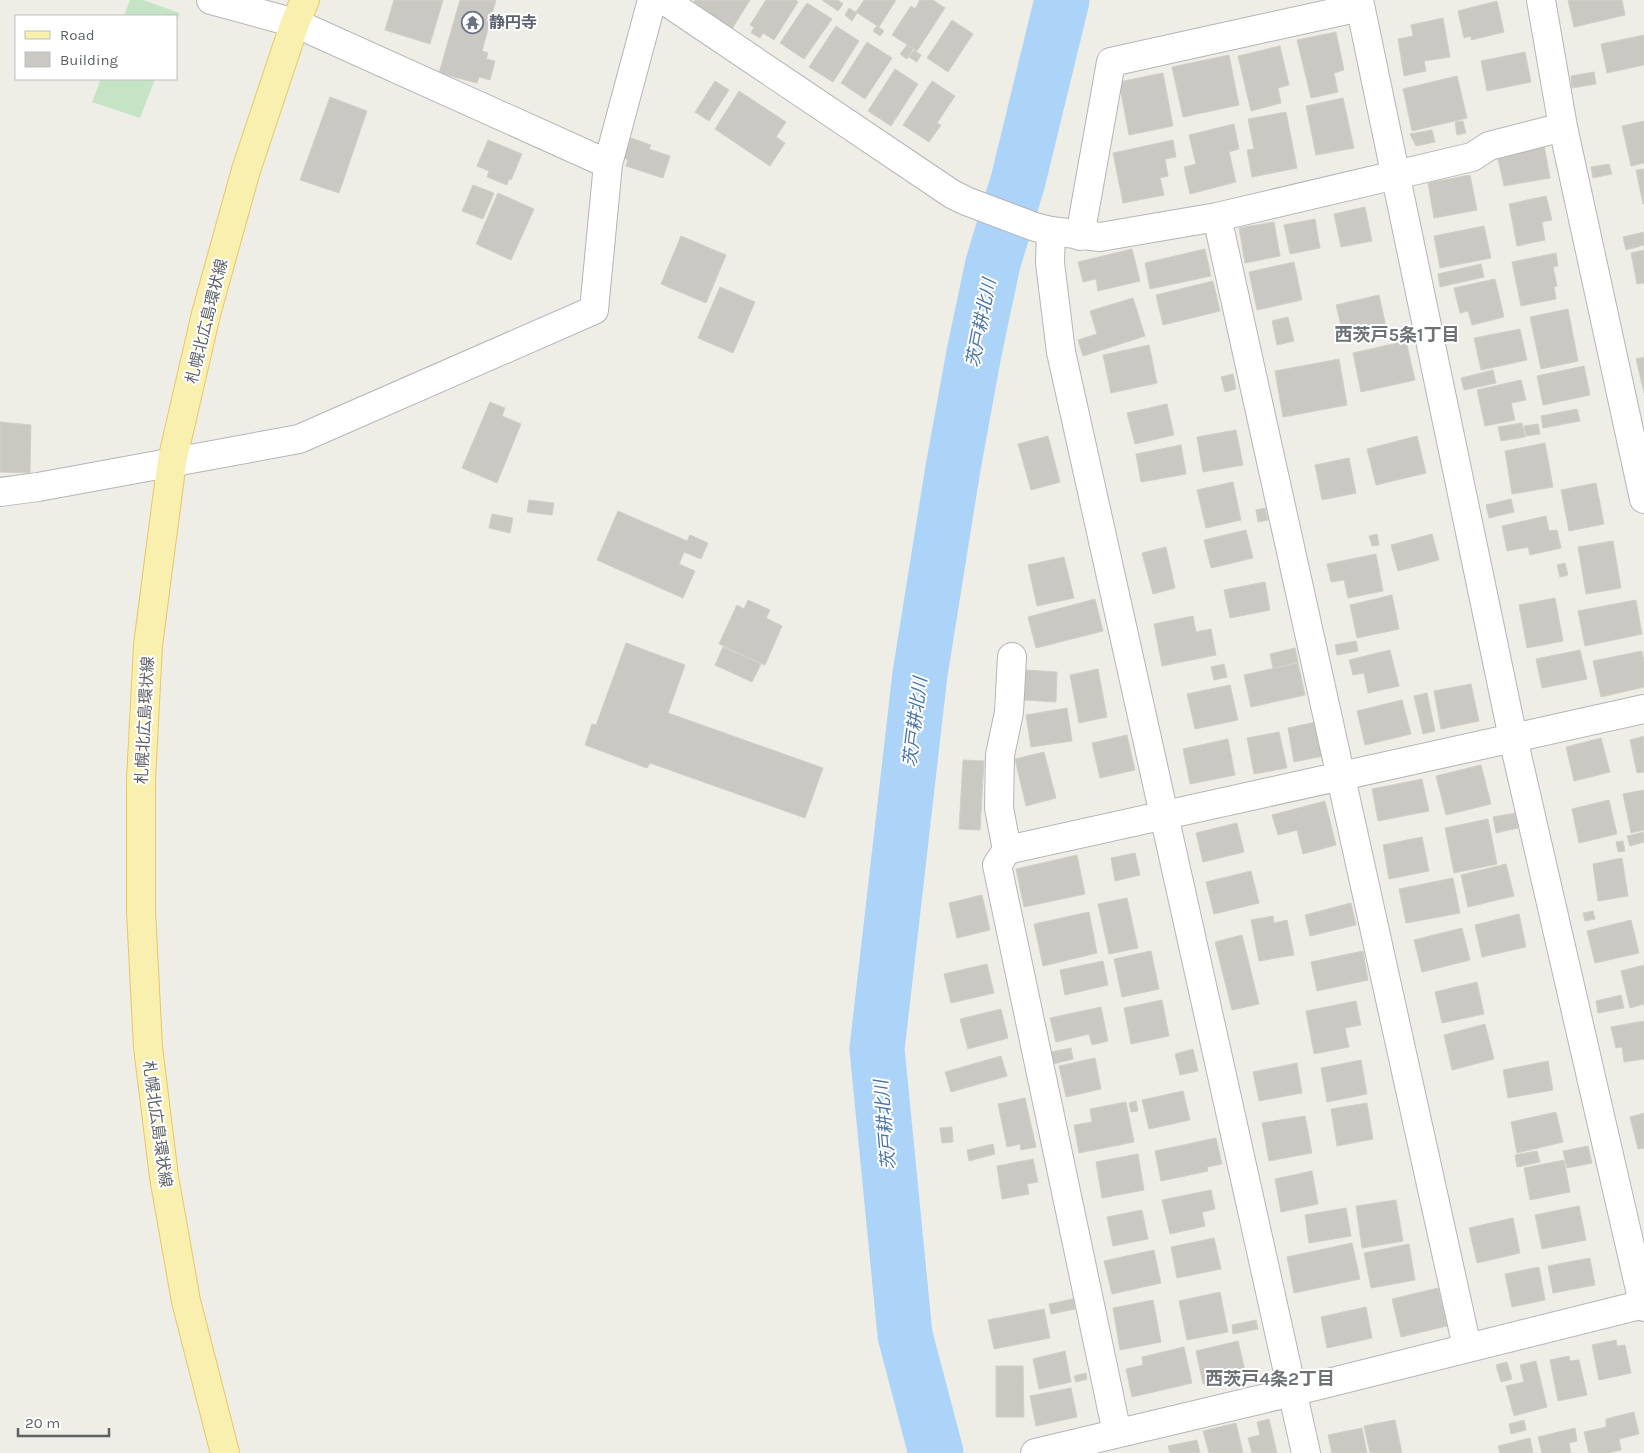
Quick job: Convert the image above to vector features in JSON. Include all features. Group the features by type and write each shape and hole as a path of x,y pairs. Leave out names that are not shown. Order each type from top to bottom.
{"main road":[{"name":"札幌北広島環状線","path":"225,1453 186,1301 164,1177 148,1047 141,911 141,780 148,645 172,461 208,304 246,170 300,12"}],"street":[{"path":"211,0 300,12 608,164"},
{"path":"0,492 38,487 299,439 594,310 608,164 652,0"},
{"path":"664,0 952,194 1042,229 1080,236 1100,237 1217,216 1472,157 1489,146 1563,127"},
{"path":"1541,0 1563,127 1644,499"},
{"path":"1035,1453 1292,1392 1467,1347 1644,1306 1513,738 1360,4 1111,62 1080,236"},
{"path":"1217,216 1467,1347"},
{"path":"1042,229 1050,264 1061,352 1166,816 1306,1453"},
{"path":"1007,850 999,808 1000,755 1009,712 1012,657"},
{"path":"1117,1433 997,865 1007,850 1644,709"}],"green space":[{"path":"130,0 143,0 180,13 178,18 178,15 124,15"},
{"path":"101,80 155,80 140,118 92,102"}],"building":[{"path":"394,0 443,0 430,44 385,30"},
{"path":"460,0 496,0 482,51 488,53 486,59 495,61 490,80 479,77 477,83 439,73"},
{"path":"695,0 750,0 730,32 691,7"},
{"path":"766,0 796,0 798,2 774,40 763,33 760,38 751,33 754,27 750,25"},
{"path":"822,0 838,0 843,4 838,11"},
{"path":"864,0 896,0 879,27 856,12"},
{"path":"920,0 933,0 945,8 917,51 892,35 911,6 915,9"},
{"path":"1568,0 1622,0 1625,15 1574,27"},
{"path":"1497,1 1504,32 1471,40 1471,36 1464,38 1458,11"},
{"path":"807,3 832,19 804,59 780,43"},
{"path":"849,8 857,13 852,21 845,15"},
{"path":"1443,18 1450,57 1424,61 1426,71 1404,76 1398,39 1413,36 1411,25"},
{"path":"952,20 973,34 948,72 927,58"},
{"path":"836,26 859,41 833,82 809,67"},
{"path":"877,26 884,31 880,36 873,31"},
{"path":"1336,32 1344,70 1334,73 1338,92 1311,98 1297,40"},
{"path":"1644,35 1644,65 1607,73 1601,44"},
{"path":"867,42 892,58 865,99 841,83"},
{"path":"907,45 913,49 907,59 900,54"},
{"path":"1280,46 1289,85 1278,88 1281,103 1251,111 1238,56"},
{"path":"914,50 921,55 917,62 909,57"},
{"path":"1525,52 1531,82 1487,91 1481,61"},
{"path":"1229,55 1239,105 1183,117 1172,67"},
{"path":"895,69 918,84 891,126 868,111"},
{"path":"1594,72 1596,84 1572,88 1571,76"},
{"path":"1163,73 1173,126 1129,135 1119,82"},
{"path":"1457,76 1467,118 1412,131 1403,89"},
{"path":"715,81 729,90 709,121 695,112"},
{"path":"932,81 955,96 937,123 941,125 929,142 903,125"},
{"path":"739,91 786,122 776,137 785,143 770,166 715,129"},
{"path":"330,97 367,111 339,193 300,180"},
{"path":"1343,98 1354,148 1316,155 1306,106"},
{"path":"1286,112 1297,168 1252,177 1247,150 1254,149 1248,119"},
{"path":"1463,121 1466,133 1457,135 1455,122"},
{"path":"1644,121 1644,163 1631,166 1622,126"},
{"path":"1234,124 1239,149 1229,152 1236,182 1190,194 1184,167 1196,164 1189,135"},
{"path":"1432,130 1435,142 1416,146 1410,134"},
{"path":"631,138 651,145 649,149 670,156 663,178 626,166 628,160 624,158"},
{"path":"488,140 522,154 507,185 487,177 489,171 477,166"},
{"path":"1173,140 1176,157 1165,159 1168,176 1160,178 1164,195 1123,203 1113,153"},
{"path":"1544,145 1550,178 1504,186 1497,154"},
{"path":"1609,164 1612,174 1593,178 1591,167"},
{"path":"1644,169 1644,204 1643,204 1636,170"},
{"path":"1470,175 1477,210 1434,218 1428,183"},
{"path":"473,185 494,193 483,219 462,211"},
{"path":"498,193 534,209 511,260 476,244"},
{"path":"1546,196 1552,220 1542,222 1545,240 1517,246 1509,204"},
{"path":"1365,207 1372,241 1341,247 1334,214"},
{"path":"1315,219 1320,248 1290,254 1284,225"},
{"path":"1274,222 1280,256 1245,263 1239,228"},
{"path":"1484,226 1491,258 1440,268 1434,236"},
{"path":"1644,232 1644,245 1626,250 1623,237"},
{"path":"681,236 726,255 706,303 661,284"},
{"path":"1132,249 1140,281 1098,291 1096,279 1083,282 1078,262"},
{"path":"1205,249 1211,276 1150,289 1145,263"},
{"path":"1644,250 1644,283 1637,284 1631,253"},
{"path":"1556,253 1558,266 1553,267 1557,286 1554,287 1556,299 1521,306 1512,262"},
{"path":"1294,262 1302,300 1257,310 1249,272"},
{"path":"1481,264 1484,277 1440,287 1438,274"},
{"path":"1495,279 1504,317 1472,325 1468,311 1460,313 1454,288"},
{"path":"1213,281 1220,311 1163,325 1156,295"},
{"path":"720,287 755,302 733,353 698,338"},
{"path":"1379,295 1386,327 1344,338 1336,305"},
{"path":"1133,298 1145,336 1083,356 1078,340 1097,334 1090,311"},
{"path":"1568,309 1578,361 1541,369 1530,317"},
{"path":"1288,317 1294,341 1277,345 1272,321"},
{"path":"1520,329 1527,360 1481,370 1474,338"},
{"path":"1406,341 1415,380 1361,392 1353,353"},
{"path":"1149,345 1157,383 1111,393 1103,355"},
{"path":"1644,357 1644,393 1636,359"},
{"path":"1339,359 1347,405 1283,417 1275,371"},
{"path":"1584,366 1590,395 1543,405 1537,376"},
{"path":"1493,370 1496,383 1464,390 1461,378"},
{"path":"1233,374 1236,389 1225,392 1221,377"},
{"path":"1521,380 1526,400 1511,403 1515,420 1485,426 1477,390"},
{"path":"490,402 505,408 502,416 521,424 497,483 462,468"},
{"path":"1167,404 1174,435 1135,444 1127,413"},
{"path":"1577,409 1580,421 1543,428 1541,416"},
{"path":"0,422 31,425 30,473 0,472"},
{"path":"1522,423 1525,437 1501,441 1498,427"},
{"path":"1538,424 1540,434 1526,436 1524,426"},
{"path":"1236,430 1243,465 1203,472 1197,437"},
{"path":"1048,436 1060,482 1031,490 1018,444"},
{"path":"1417,436 1426,473 1376,485 1367,449"},
{"path":"1545,443 1553,487 1512,494 1505,451"},
{"path":"1181,445 1186,474 1141,482 1136,454"},
{"path":"1349,458 1356,493 1322,500 1315,465"},
{"path":"1233,482 1241,520 1206,528 1197,490"},
{"path":"1596,483 1604,524 1569,531 1561,490"},
{"path":"1511,499 1514,512 1489,518 1486,505"},
{"path":"529,500 554,503 552,515 527,512"},
{"path":"1265,508 1268,520 1258,522 1256,510"},
{"path":"618,511 687,541 690,535 708,543 701,559 684,552 679,564 695,571 683,598 597,560"},
{"path":"492,514 513,518 510,533 489,528"},
{"path":"1546,516 1549,531 1557,530 1561,548 1530,555 1528,547 1507,551 1502,526"},
{"path":"1246,530 1253,558 1211,568 1204,540"},
{"path":"1377,534 1379,545 1372,546 1369,536"},
{"path":"1432,534 1439,560 1398,571 1391,545"},
{"path":"1613,541 1621,588 1586,594 1578,547"},
{"path":"1166,547 1175,588 1153,594 1142,553"},
{"path":"1376,554 1383,591 1348,598 1344,580 1331,582 1327,564"},
{"path":"1064,557 1074,598 1037,606 1028,565"},
{"path":"1565,563 1568,575 1560,577 1557,565"},
{"path":"1265,582 1270,610 1230,618 1224,590"},
{"path":"1392,595 1399,629 1357,638 1350,605"},
{"path":"1555,598 1563,641 1527,648 1519,605"},
{"path":"1095,599 1103,631 1036,648 1028,617"},
{"path":"748,600 770,610 766,618 782,626 765,665 719,644 737,605 744,609"},
{"path":"1636,600 1642,634 1585,646 1578,611"},
{"path":"1193,616 1196,632 1211,629 1216,655 1162,666 1154,624"},
{"path":"1356,641 1358,651 1337,655 1335,645"},
{"path":"626,643 685,665 668,713 823,768 805,818 650,763 647,768 585,745 592,724 596,725"},
{"path":"723,647 761,664 752,682 715,665"},
{"path":"1295,648 1298,662 1273,668 1270,654"},
{"path":"1390,650 1399,686 1368,693 1364,673 1353,675 1349,660"},
{"path":"1580,650 1587,679 1542,688 1536,659"},
{"path":"1642,651 1644,687 1601,697 1593,661"},
{"path":"1298,663 1305,695 1251,707 1244,675"},
{"path":"1224,664 1227,677 1214,680 1211,667"},
{"path":"1098,669 1107,717 1079,723 1070,675"},
{"path":"1026,670 1057,672 1056,702 1024,700"},
{"path":"1471,684 1479,721 1441,729 1434,691"},
{"path":"1230,685 1238,720 1195,729 1187,694"},
{"path":"1427,693 1435,731 1423,734 1414,696"},
{"path":"1402,700 1411,734 1365,745 1357,711"},
{"path":"1067,708 1072,741 1031,747 1026,715"},
{"path":"1316,722 1323,756 1294,762 1288,728"},
{"path":"1279,732 1287,768 1254,774 1247,738"},
{"path":"1127,735 1135,770 1100,778 1092,743"},
{"path":"1644,736 1644,772 1637,773 1630,740"},
{"path":"1601,738 1610,772 1574,781 1566,747"},
{"path":"1228,739 1235,775 1190,784 1183,749"},
{"path":"1044,752 1056,798 1026,806 1015,759"},
{"path":"963,760 984,761 980,830 959,829"},
{"path":"1481,765 1491,804 1446,815 1436,776"},
{"path":"1422,779 1429,811 1378,821 1372,789"},
{"path":"1644,790 1644,830 1631,833 1623,794"},
{"path":"1609,800 1617,834 1579,843 1572,809"},
{"path":"1325,801 1336,845 1303,854 1297,830 1278,835 1272,815"},
{"path":"1515,813 1518,828 1496,833 1493,817"},
{"path":"1488,819 1497,864 1454,873 1445,828"},
{"path":"1237,823 1244,852 1203,862 1196,833"},
{"path":"1644,832 1644,842 1630,846 1627,836"},
{"path":"1422,837 1429,871 1389,879 1383,845"},
{"path":"1623,841 1625,851 1618,852 1616,842"},
{"path":"1135,853 1140,875 1115,881 1111,858"},
{"path":"1077,855 1085,894 1024,907 1016,869"},
{"path":"1622,858 1628,896 1598,901 1593,864"},
{"path":"1506,864 1514,896 1468,907 1461,875"},
{"path":"1251,871 1259,903 1214,914 1206,882"},
{"path":"1453,878 1460,913 1406,923 1399,889"},
{"path":"982,895 990,930 957,938 949,903"},
{"path":"1127,898 1138,948 1109,954 1098,904"},
{"path":"1351,903 1356,925 1310,936 1305,915"},
{"path":"1593,911 1595,919 1585,921 1583,913"},
{"path":"1089,912 1097,953 1043,966 1034,924"},
{"path":"1519,914 1526,947 1482,957 1475,925"},
{"path":"1273,916 1274,923 1287,920 1294,955 1259,961 1251,920"},
{"path":"1631,920 1639,953 1595,963 1587,931"},
{"path":"1462,928 1470,960 1422,972 1414,940"},
{"path":"1242,935 1259,1004 1232,1010 1215,942"},
{"path":"1151,951 1159,989 1122,997 1114,959"},
{"path":"1363,951 1368,980 1317,991 1311,962"},
{"path":"1103,961 1108,985 1065,995 1060,970"},
{"path":"987,964 994,993 951,1003 944,974"},
{"path":"1644,965 1644,1004 1630,1008 1621,971"},
{"path":"1477,982 1484,1014 1442,1023 1435,992"},
{"path":"1621,995 1624,1008 1598,1013 1596,1001"},
{"path":"1162,1000 1169,1036 1131,1044 1124,1008"},
{"path":"1356,1001 1361,1025 1345,1028 1349,1047 1314,1054 1306,1011"},
{"path":"1101,1007 1108,1041 1092,1045 1089,1034 1056,1042 1050,1018"},
{"path":"1001,1009 1008,1038 968,1049 960,1019"},
{"path":"1644,1021 1644,1059 1624,1062 1622,1047 1616,1048 1611,1027"},
{"path":"1485,1024 1494,1059 1452,1070 1444,1035"},
{"path":"1071,1048 1073,1059 1053,1064 1051,1052"},
{"path":"1193,1049 1198,1071 1180,1075 1175,1054"},
{"path":"1001,1056 1007,1076 951,1092 945,1072"},
{"path":"1095,1058 1101,1089 1066,1097 1059,1066"},
{"path":"1361,1060 1367,1094 1327,1102 1321,1068"},
{"path":"1548,1061 1553,1090 1508,1098 1503,1070"},
{"path":"1297,1063 1302,1093 1259,1101 1253,1072"},
{"path":"1183,1091 1190,1120 1149,1129 1142,1100"},
{"path":"1025,1098 1036,1147 1021,1150 1020,1144 1007,1147 998,1104"},
{"path":"1136,1101 1138,1111 1131,1112 1129,1103"},
{"path":"1126,1102 1134,1142 1079,1153 1074,1125 1092,1122 1090,1109"},
{"path":"1367,1103 1373,1139 1337,1146 1331,1109"},
{"path":"1556,1112 1563,1142 1517,1153 1511,1122"},
{"path":"1644,1113 1644,1148 1638,1149 1630,1117"},
{"path":"1305,1116 1312,1153 1269,1161 1262,1123"},
{"path":"952,1127 953,1142 942,1143 940,1128"},
{"path":"1216,1138 1222,1164 1207,1167 1208,1171 1161,1181 1155,1151"},
{"path":"993,1144 995,1154 969,1161 967,1150"},
{"path":"1588,1146 1592,1163 1567,1168 1563,1151"},
{"path":"1537,1151 1540,1162 1517,1167 1515,1155"},
{"path":"1138,1154 1144,1190 1102,1198 1096,1162"},
{"path":"1033,1159 1038,1182 1027,1184 1029,1194 1002,1199 997,1166"},
{"path":"1564,1160 1570,1192 1530,1200 1524,1168"},
{"path":"1312,1171 1318,1204 1281,1212 1275,1179"},
{"path":"1211,1190 1215,1209 1202,1212 1205,1226 1170,1234 1162,1200"},
{"path":"1396,1200 1403,1241 1362,1248 1356,1206"},
{"path":"1579,1206 1586,1240 1542,1249 1535,1215"},
{"path":"1346,1208 1351,1236 1309,1243 1305,1215"},
{"path":"1142,1210 1148,1239 1113,1246 1107,1217"},
{"path":"1513,1218 1520,1253 1477,1263 1469,1228"},
{"path":"1214,1238 1221,1269 1177,1278 1171,1247"},
{"path":"1352,1243 1360,1279 1294,1293 1287,1257"},
{"path":"1409,1244 1415,1280 1371,1288 1364,1253"},
{"path":"1154,1250 1161,1283 1112,1294 1104,1261"},
{"path":"1590,1258 1595,1285 1553,1293 1548,1266"},
{"path":"1539,1267 1545,1300 1512,1307 1505,1274"},
{"path":"1438,1288 1447,1326 1401,1337 1392,1299"},
{"path":"1220,1292 1228,1332 1187,1340 1179,1301"},
{"path":"1073,1299 1075,1309 1051,1314 1049,1304"},
{"path":"1153,1300 1161,1342 1120,1350 1113,1308"},
{"path":"1366,1307 1372,1338 1327,1348 1321,1317"},
{"path":"1044,1309 1050,1338 994,1349 988,1320"},
{"path":"1256,1320 1258,1329 1233,1334 1232,1325"},
{"path":"1616,1340 1617,1346 1625,1345 1631,1373 1599,1380 1592,1345"},
{"path":"1238,1341 1246,1375 1203,1384 1196,1351"},
{"path":"1184,1347 1192,1383 1132,1397 1126,1369 1143,1365 1142,1357"},
{"path":"1065,1351 1071,1382 1039,1389 1033,1359"},
{"path":"1569,1356 1570,1361 1579,1360 1587,1395 1558,1401 1550,1360"},
{"path":"1536,1361 1547,1407 1514,1416 1506,1386 1524,1382 1520,1365"},
{"path":"1507,1362 1512,1379 1501,1382 1496,1365"},
{"path":"996,1366 1023,1366 1024,1417 996,1417"},
{"path":"1086,1373 1087,1379 1076,1382 1074,1376"},
{"path":"1071,1388 1077,1417 1036,1426 1030,1396"},
{"path":"1634,1412 1639,1434 1619,1439 1621,1450 1608,1453 1589,1453 1584,1432 1606,1427 1606,1419"},
{"path":"1269,1419 1277,1453 1252,1453 1248,1438 1260,1435 1257,1422"},
{"path":"1395,1420 1402,1453 1370,1453 1364,1426"},
{"path":"1524,1420 1526,1430 1511,1434 1509,1424"},
{"path":"1236,1423 1243,1453 1209,1453 1203,1431"},
{"path":"1362,1428 1367,1453 1332,1453 1328,1435"},
{"path":"1575,1428 1577,1441 1569,1443 1571,1453 1542,1453 1538,1437"},
{"path":"1530,1438 1533,1453 1500,1453 1498,1446"},
{"path":"1197,1440 1200,1453 1170,1453 1168,1446"}],"waterway":[{"name":"茨戸耕北川","path":"936,1453 905,1335 877,1049 920,674 953,468 993,263 1018,181 1062,0"}],"place":[{"name":"静円寺","path":"473,22"}],"district":[{"name":"西茨戸5条1丁目","path":"1397,335"},
{"name":"西茨戸4条2丁目","path":"1270,1379"}]}
